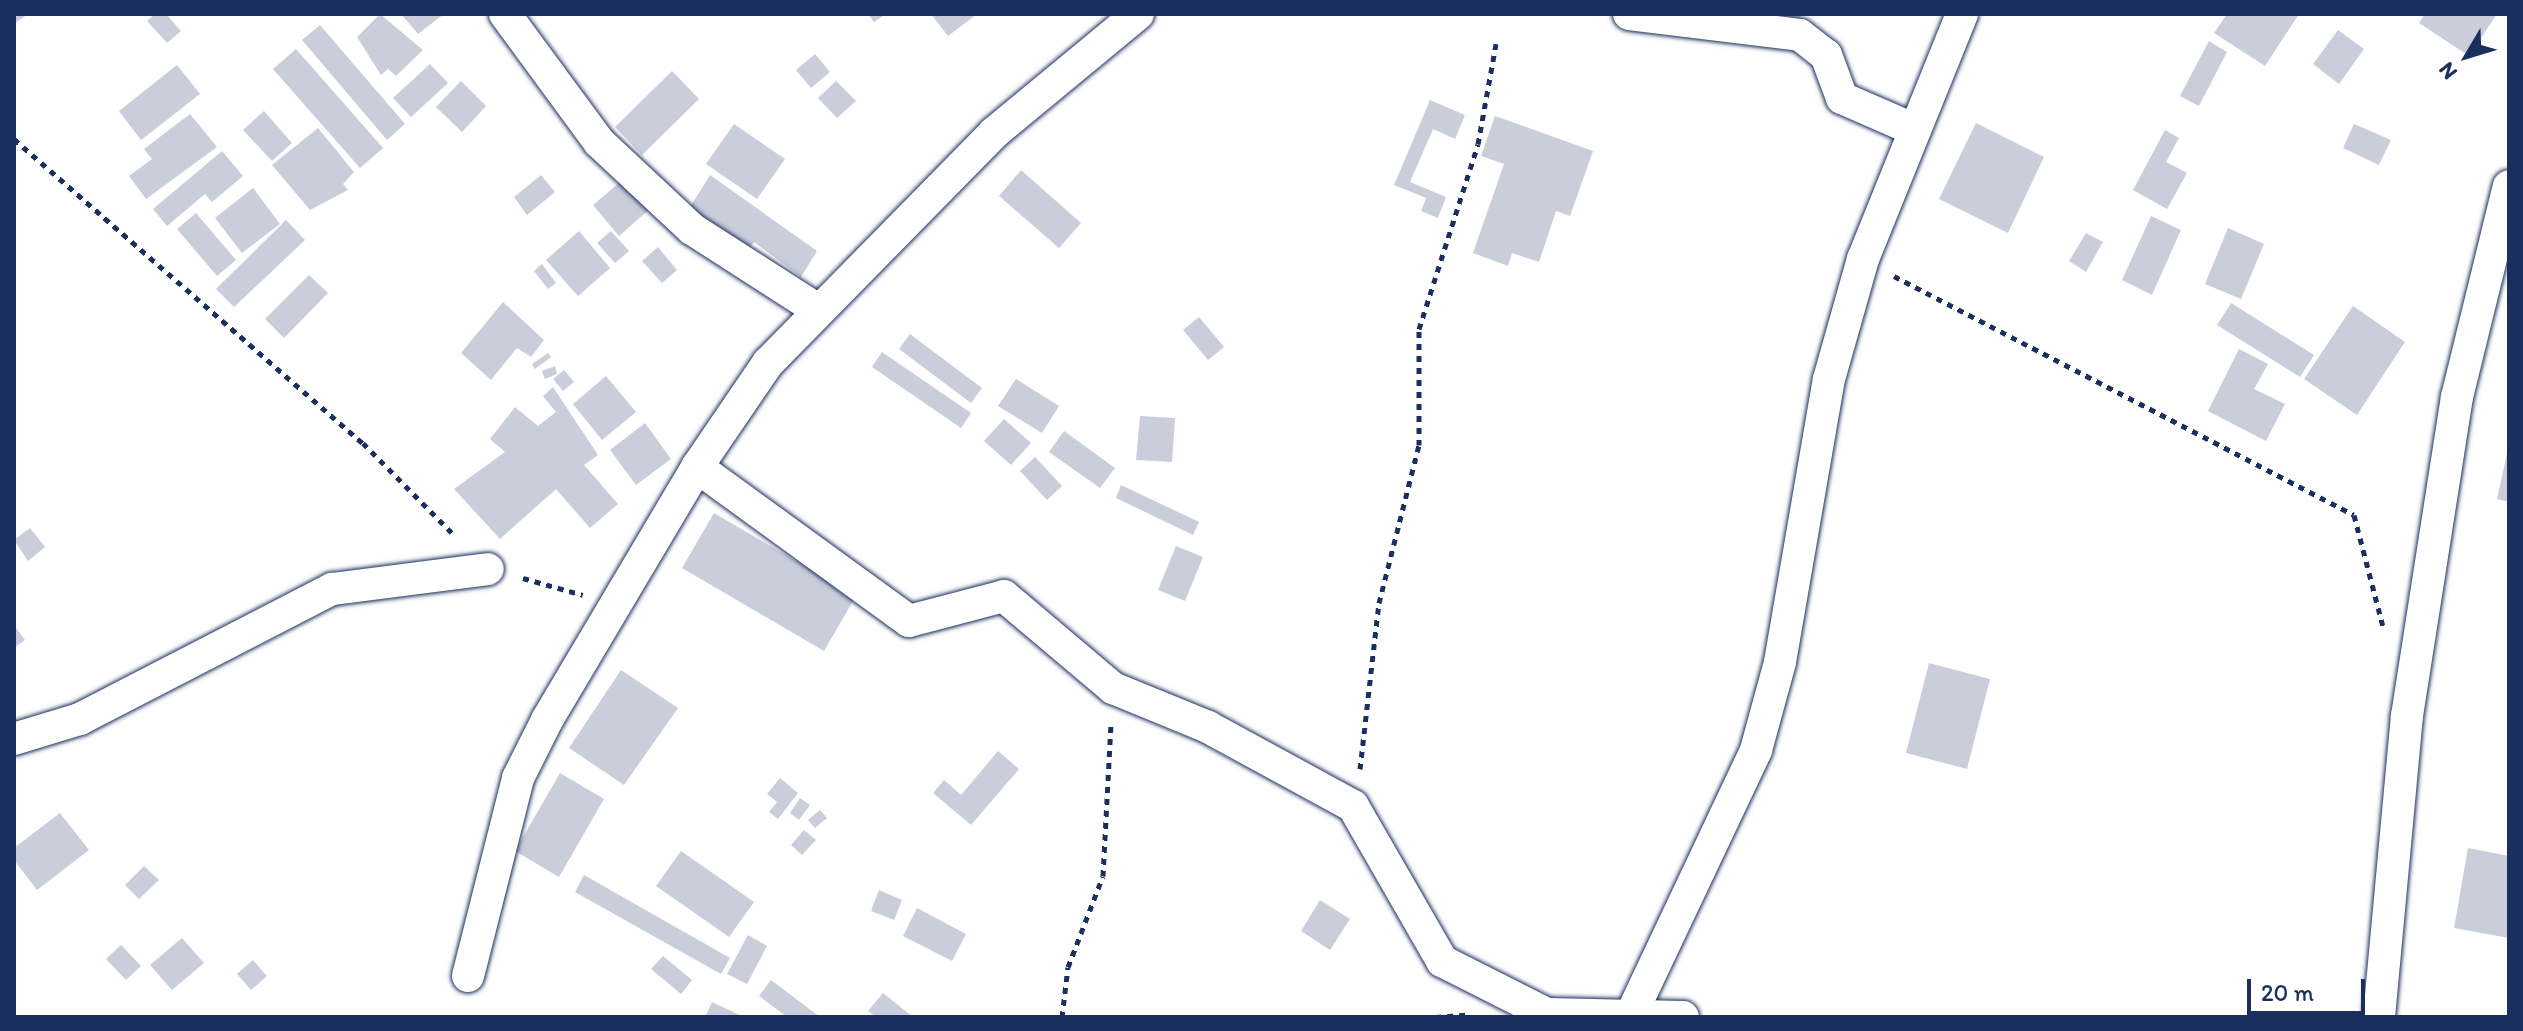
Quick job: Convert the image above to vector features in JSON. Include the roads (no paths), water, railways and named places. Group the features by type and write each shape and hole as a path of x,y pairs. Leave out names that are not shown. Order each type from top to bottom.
{"street":[{"path":"505,14 599,142 692,229 818,310"},
{"path":"468,976 518,778 615,603 697,467 768,363 994,133 1138,14"},
{"path":"1629,14 1800,35 1826,55 1842,98 1913,129"},
{"path":"1631,1014 1756,750 1780,662 1823,409 1863,259 1962,14"},
{"path":"2379,1017 2407,716 2457,397 2509,186"},
{"path":"697,467 909,621 1004,596 1113,688 1208,727 1353,806 1442,961 1547,1014 1683,1017"},
{"path":"14,739 80,719 332,589 488,569"}]}
